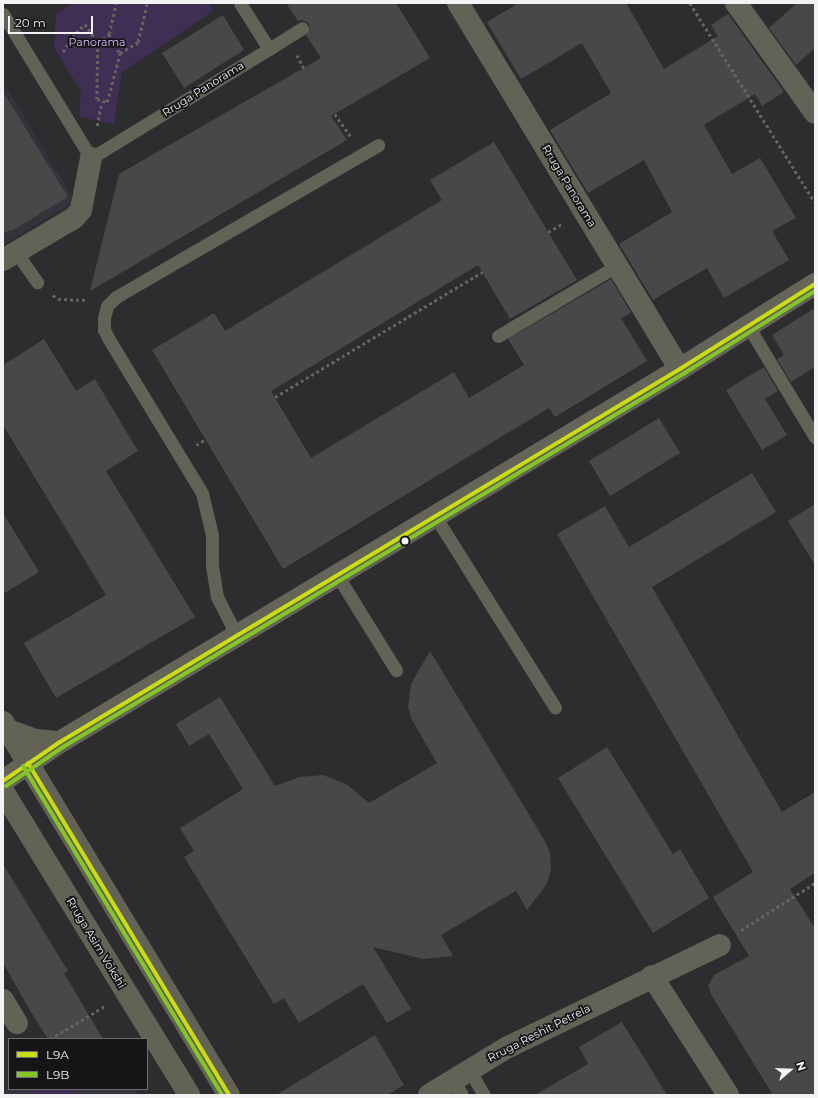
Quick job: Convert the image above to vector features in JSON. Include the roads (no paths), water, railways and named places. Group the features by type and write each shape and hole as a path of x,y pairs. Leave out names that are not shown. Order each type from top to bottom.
{"main road":[{"path":"6,726 35,740 60,742"},
{"path":"6,726 230,1095"},
{"name":"Rruga Asim Vokshi","path":"3,791 189,1095"}],"street":[{"name":"Rruga Panorama","path":"458,3 680,368"},
{"path":"736,3 815,113"},
{"path":"10,256 74,218 81,210 92,158"},
{"path":"3,781 60,742 680,368 815,284"},
{"name":"Rruga Reshit Petrela","path":"429,1095 462,1082 508,1047 652,976 720,945"},
{"path":"652,976 728,1095"},
{"path":"3,1000 17,1024"}],"lane":[{"path":"240,3 269,49"},
{"path":"3,14 92,158"},
{"name":"Rruga Panorama","path":"92,158 302,28"},
{"path":"237,636 217,597 212,566 212,535 202,493 110,344 104,330 104,318 107,306 116,297 378,145"},
{"path":"10,256 37,282"},
{"path":"498,336 618,265"},
{"path":"748,326 815,437"},
{"path":"435,516 555,708"},
{"path":"337,575 396,670"},
{"path":"462,1082 484,1095"}],"park label":[{"name":"Panorama","path":"97,42"}]}
